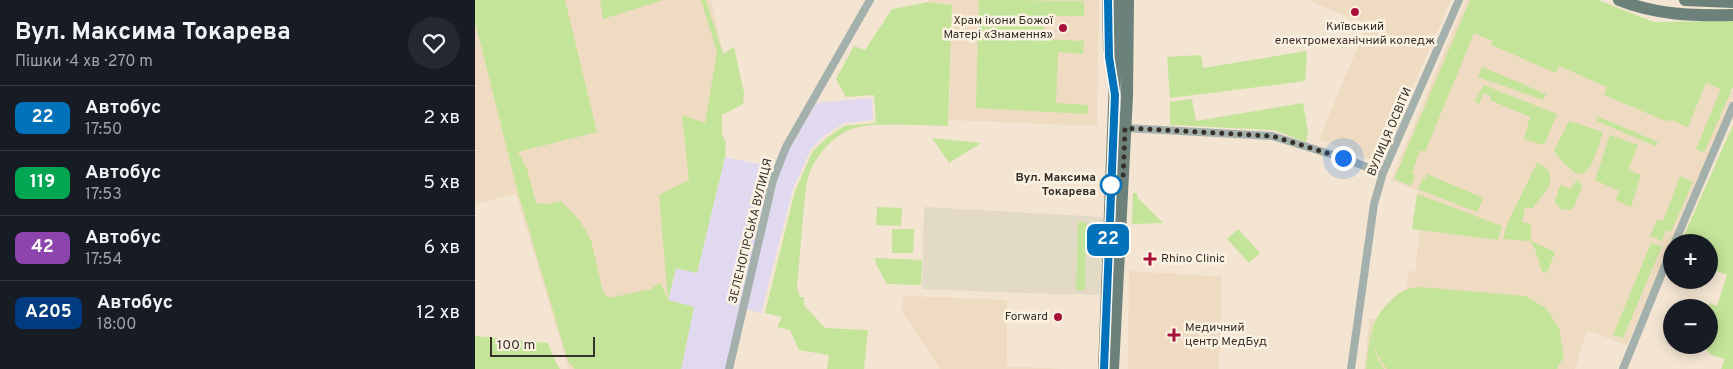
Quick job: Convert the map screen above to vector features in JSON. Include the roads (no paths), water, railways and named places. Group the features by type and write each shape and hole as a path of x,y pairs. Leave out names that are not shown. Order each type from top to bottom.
{"main road":[{"path":"1108,0 1109,57 1121,96"},
{"path":"1113,369 1125,128 1121,96 1118,0"},
{"path":"1104,369 1128,0"},
{"path":"1121,96 1134,58 1137,0"},
{"path":"1619,0 1655,12 1687,15 1728,15"},
{"path":"1685,0 1725,1"}],"street":[{"name":"ЗЕЛЕНОГІРСЬКА ВУЛИЦЯ","path":"729,369 779,161 870,0"},
{"name":"ВУЛИЦЯ ОСВІТИ","path":"1351,369 1374,204 1383,173 1459,0"},
{"path":"1725,1 1728,15"},
{"path":"1678,234 1733,106"},
{"path":"1125,128 1272,136 1343,158 1383,173"},
{"path":"1623,369 1663,271"}],"place":[{"name":"Київський електромеханічний коледж","path":"1355,12"},
{"name":"Храм ікони Божої Матері «Знамення»","path":"1063,28"},
{"name":"Вул. Максима Токарева","path":"1111,185"},
{"name":"Rhino Clinic","path":"1150,259"},
{"name":"Forward","path":"1058,317"},
{"name":"Медичний центр МедБуд","path":"1174,335"}]}
